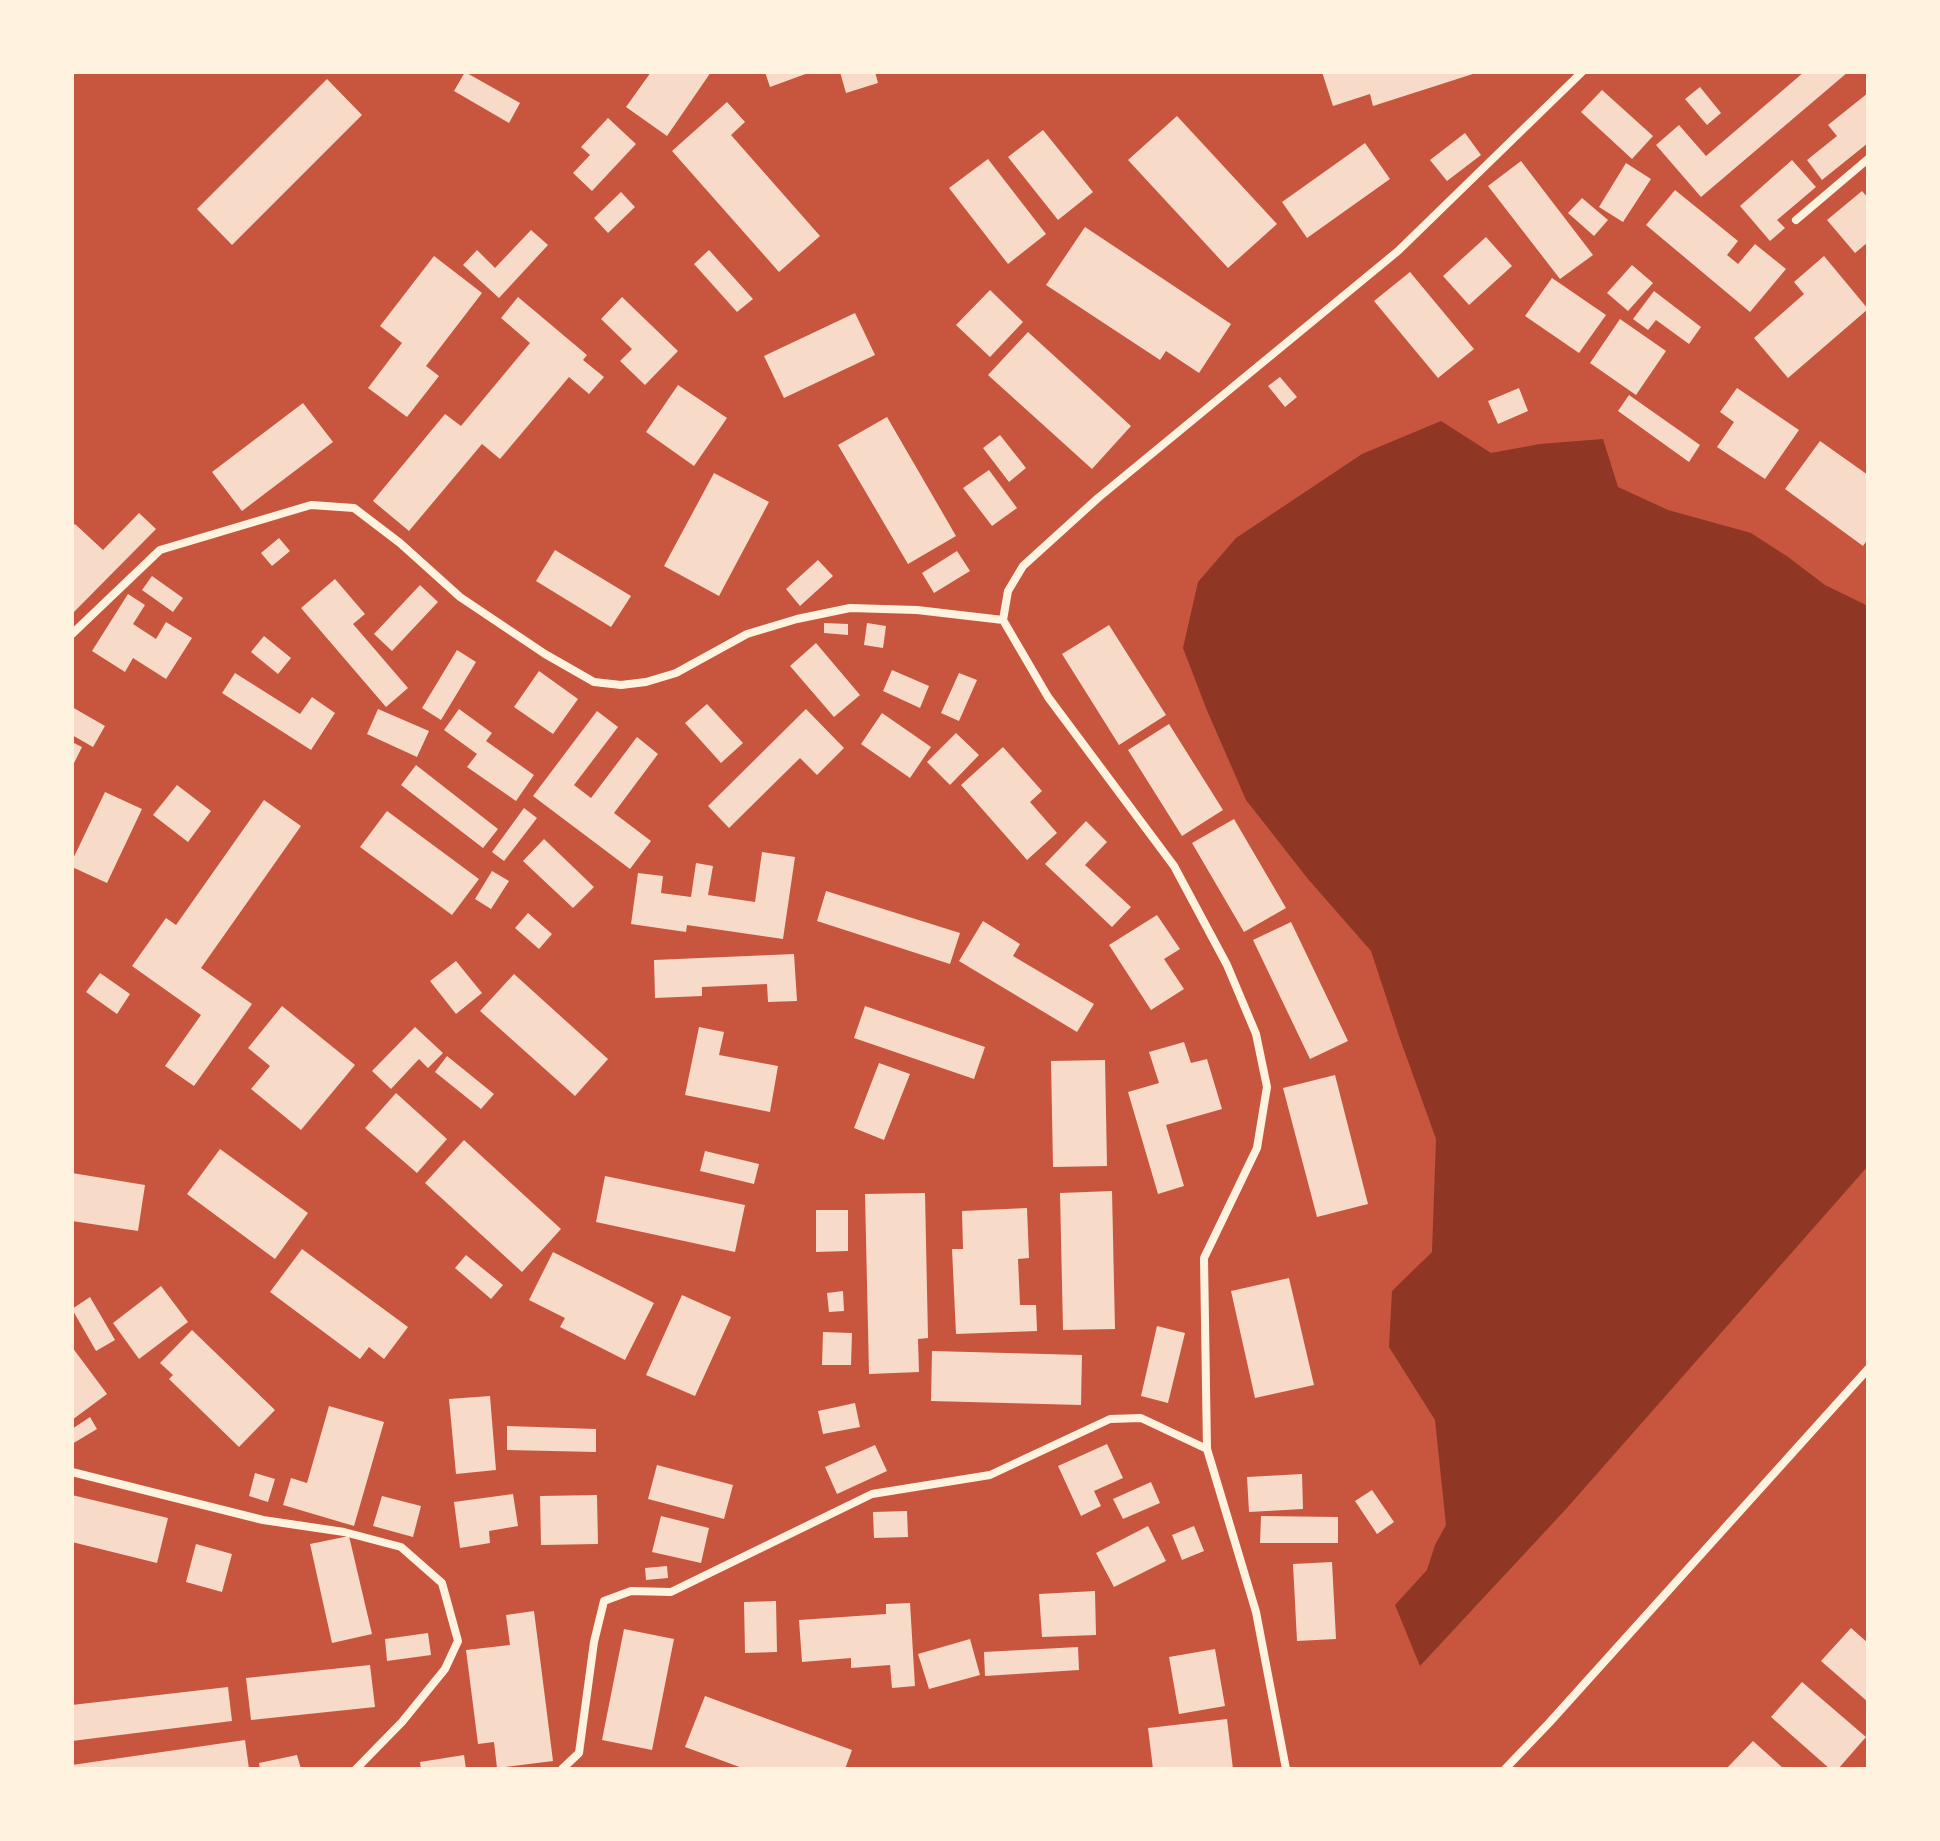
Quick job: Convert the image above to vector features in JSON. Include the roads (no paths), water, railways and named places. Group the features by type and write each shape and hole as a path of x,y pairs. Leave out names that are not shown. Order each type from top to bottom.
{"street":[{"path":"1286,1769 1256,1612 1207,1449 1204,1258 1257,1148 1267,1087 1256,1034 1227,965 1174,866 1048,697 1003,620 1008,591 1023,566 1098,498 1398,251 1582,72"},
{"path":"1796,220 1868,159"},
{"path":"72,634 160,550 311,505 354,508 400,543 460,597 545,654 594,682 621,685 646,682 676,673 747,634 850,608 917,610 1003,620"},
{"path":"1505,1769 1868,1369"},
{"path":"562,1769 579,1753 594,1642 604,1601 631,1591 671,1592 872,1494 990,1475 1110,1419 1141,1418 1207,1449"},
{"path":"72,1472 263,1520 344,1532 401,1547 442,1583 458,1641 445,1669 402,1722 356,1769"}]}
